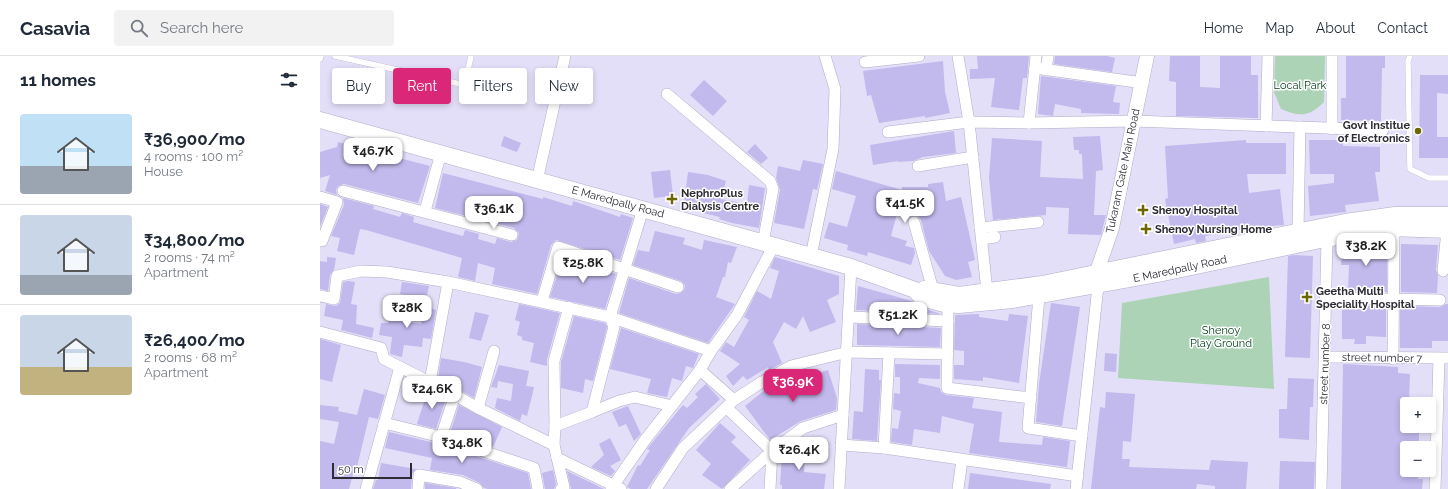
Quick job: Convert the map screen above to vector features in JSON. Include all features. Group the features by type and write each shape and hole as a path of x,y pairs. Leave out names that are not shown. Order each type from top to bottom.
{"main road":[{"name":"E Maredpally Road","path":"320,120 851,267 915,290 926,289 959,294 1042,284 1097,280"},
{"name":"E Maredpally Road","path":"1215,256 1298,232 1395,216 1448,225"},
{"name":"E Maredpally Road","path":"915,290 922,298 948,304 1013,300 1039,296 1097,280 1215,256 1394,228 1448,225"}],"street":[{"path":"536,181 565,56"},
{"path":"811,256 832,149 835,89 824,56"},
{"path":"865,62 919,56"},
{"path":"958,56 973,157 987,234 987,291"},
{"path":"1036,56 1040,69"},
{"path":"1029,123 1040,69 1048,56"},
{"name":"Tukaram Gate Main Road","path":"1097,280 1112,228 1143,83 1147,56"},
{"path":"1266,126 1268,56"},
{"path":"1332,56 1332,129"},
{"path":"1040,69 1143,83"},
{"path":"557,458 615,487 672,406 700,370 711,351 737,315 768,244 773,189 770,181 667,94"},
{"path":"888,132 969,122 1029,123 1134,121 1383,130"},
{"path":"1298,232 1300,128"},
{"path":"425,211 441,153"},
{"path":"918,166 973,157"},
{"path":"343,191 425,211 512,235"},
{"path":"320,197 337,202 322,241 320,240"},
{"path":"592,412 614,327 610,317 643,209"},
{"path":"914,222 933,290"},
{"path":"987,234 1038,222"},
{"path":"1443,271 1448,225"},
{"path":"1393,359 1394,228"},
{"name":"street number 8","path":"1321,489 1327,298 1327,239"},
{"path":"542,301 558,247 678,287"},
{"path":"839,489 848,352 851,267"},
{"path":"320,296 334,299 337,276 361,270 386,272 448,282 569,307 610,317 711,351"},
{"path":"1076,489 1097,280"},
{"path":"430,382 448,282"},
{"path":"1039,296 1028,428 1082,436"},
{"path":"1327,298 1440,300"},
{"path":"948,304 947,388 1031,398"},
{"path":"561,489 564,487 554,445 554,361 569,307"},
{"path":"849,317 948,321"},
{"path":"320,332 381,348 384,360 554,445"},
{"path":"478,408 494,350"},
{"path":"656,489 684,448 730,404 762,382 791,366 848,352 948,354"},
{"path":"884,448 889,353"},
{"name":"street number 7","path":"1325,357 1443,359 1435,489"},
{"path":"366,489 400,367"},
{"path":"700,370 772,451 770,489"},
{"path":"441,437 455,395"},
{"path":"555,426 619,400 635,397 672,406"},
{"path":"730,489 772,451 803,428 843,415"},
{"path":"384,422 441,437 534,468 538,489"},
{"path":"841,445 884,448 1078,476"},
{"path":"958,489 962,460"},
{"path":"418,489 419,475 460,486 478,489"}],"lane":[{"path":"335,56 465,85 471,56"},
{"path":"1410,56 1408,61 1410,169 1429,178 1448,178"}],"green space":[{"name":"Local Park","path":"1275,56 1325,56 1324,102 1314,111 1299,114 1281,109 1274,92"},
{"name":"Shenoy Play Ground","path":"1269,277 1274,389 1118,378 1122,303"}],"building":[{"path":"977,56 1029,56 1027,78 1023,78 1019,110 991,107 995,78 970,79 970,69 978,69"},
{"path":"1055,56 1107,56 1115,58 1112,72 1054,64"},
{"path":"1170,56 1200,56 1200,87 1220,88 1220,56 1251,56 1251,75 1258,75 1258,118 1176,116 1176,82 1169,81"},
{"path":"1346,56 1385,56 1385,68 1382,68 1381,121 1341,120 1341,98 1346,98"},
{"path":"943,61 945,92 950,113 925,118 925,116 879,123 871,95 867,96 863,71"},
{"path":"1420,75 1448,75 1448,94 1437,93 1437,137 1448,137 1448,158 1419,158"},
{"path":"1041,76 1116,86 1113,102 1120,103 1119,114 1081,113 1081,109 1055,104 1053,116 1038,114"},
{"path":"704,80 727,101 713,116 690,95"},
{"path":"954,131 956,153 923,157 913,161 898,161 873,165 870,145"},
{"path":"504,136 521,143 517,152 501,146"},
{"path":"1100,136 1103,170 1096,171 1094,215 1106,215 1101,235 1068,234 1069,208 1046,207 1046,215 993,220 989,178 992,138 1042,141 1040,177 1083,179 1082,154 1079,154 1079,150 1074,150 1073,137"},
{"path":"1246,140 1246,143 1286,143 1286,174 1247,174 1249,193 1280,189 1284,225 1251,228 1205,236 1206,241 1196,243 1195,239 1174,244 1165,199 1168,198 1165,146"},
{"path":"1309,140 1343,140 1343,146 1380,147 1380,172 1375,172 1379,201 1345,205 1346,212 1310,216 1308,186 1334,183 1334,174 1310,174"},
{"path":"338,142 430,166 418,203 344,184 338,186 336,190 337,195 325,191 330,175 320,178 320,152 337,147"},
{"path":"755,144 768,158 761,164 747,152"},
{"path":"803,160 823,164 817,190 813,189 804,229 774,223 780,190 776,178 778,166 800,171"},
{"path":"670,170 673,196 654,198 651,172"},
{"path":"836,171 902,190 902,187 928,187 928,184 943,182 946,201 961,197 975,260 968,262 972,277 956,280 945,276 929,251 921,220 915,213 898,210 891,236 907,241 905,246 914,248 915,253 911,265 868,252 867,256 847,250 848,245 824,238 829,222 847,227 856,196 832,189"},
{"path":"688,172 708,175 726,181 721,199 747,204 749,185 765,188 759,228 719,219 720,217 703,213 705,206 684,203"},
{"path":"443,173 543,199 543,197 572,206 573,201 620,217 621,214 633,218 620,260 556,240 551,245 537,294 492,284 495,268 478,263 475,281 458,277 462,258 366,230 360,229 354,255 337,251 340,238 331,236 344,205 343,198 374,206 373,209 400,217 402,213 414,217 413,222 463,236 465,230 479,234 478,239 495,244 497,238 511,242 517,240 519,233 514,228 435,208"},
{"path":"320,204 328,207 320,227"},
{"path":"655,231 685,238 683,244 702,250 704,240 737,247 731,263 728,262 725,277 723,277 716,297 735,304 708,343 619,313 629,278 676,294 684,290 685,285 681,281 633,265 638,250 649,252"},
{"path":"1353,244 1387,245 1387,292 1348,291 1349,265 1341,265 1342,246"},
{"path":"1401,244 1438,245 1436,270 1438,275 1437,293 1401,292"},
{"path":"563,256 616,274 605,309 550,297"},
{"path":"1288,256 1313,256 1310,358 1285,357"},
{"path":"327,257 336,258 334,270 330,275 328,291 320,289 320,261 327,262"},
{"path":"775,257 839,276 839,294 827,300 836,322 810,332 803,316 796,329 784,322 773,342 782,363 769,370 768,367 747,380 743,376 733,386 726,376 740,364 720,351 726,342 734,347 749,320 744,317 757,291 771,299 779,271 770,268"},
{"path":"343,282 355,282 351,304 357,305 356,324 374,328 372,338 341,330 343,320 324,316 326,304 336,306 340,303"},
{"path":"402,282 429,286 426,300 400,294"},
{"path":"858,286 912,301 920,307 941,314 856,310"},
{"path":"392,299 405,302 402,320 405,321 421,324 425,307 436,310 431,339 423,338 422,347 404,345 402,357 390,354 392,337 379,335 381,323 388,323"},
{"path":"1051,303 1080,307 1062,426 1036,422 1039,384"},
{"path":"519,304 560,313 547,359 547,366 530,362 534,343 522,340 522,337 517,335 520,322 515,320"},
{"path":"1448,304 1448,341 1432,341 1432,348 1400,348 1400,306 1440,307"},
{"path":"1342,306 1386,306 1386,337 1366,336 1366,344 1354,344 1355,339 1342,339"},
{"path":"475,312 489,315 481,341 469,338"},
{"path":"979,314 979,317 1008,321 1009,314 1028,316 1019,383 983,377 983,381 954,379 954,365 964,365 964,351 954,350 955,315"},
{"path":"574,316 605,323 607,327 593,381 585,379 583,393 561,388 561,362"},
{"path":"857,324 941,328 940,347 857,345"},
{"path":"621,328 699,354 693,368 686,366 682,381 672,378 667,397 647,393 651,379 610,369"},
{"path":"320,339 341,345 332,382 320,379"},
{"path":"1105,353 1117,354 1116,372 1104,371"},
{"path":"441,358 482,367 474,398 438,378"},
{"path":"895,364 940,365 940,379 919,378 918,383 940,388 941,392 946,395 974,398 972,408 1002,412 999,442 1042,445 1043,437 1070,441 1067,467 969,453 974,424 942,416 940,433 914,429 912,445 891,442 892,428 898,429 901,411 893,409 894,393 900,394 900,377 895,377"},
{"path":"1343,364 1398,367 1398,373 1410,374 1409,397 1400,397 1400,433 1419,433 1419,441 1400,441 1400,477 1418,477 1418,479 1423,479 1422,489 1341,489"},
{"path":"499,365 529,371 526,386 534,387 527,416 522,414 520,421 495,408 497,398 511,401 513,384 498,381 497,388 491,387"},
{"path":"865,369 879,370 879,380 881,380 877,441 852,439 854,411 863,412"},
{"path":"828,370 837,398 836,410 801,421 770,440 745,406 771,385 797,375 798,379"},
{"path":"1288,378 1314,379 1313,407 1310,407 1309,440 1279,438 1279,409 1287,409"},
{"path":"706,384 720,399 689,428 647,489 631,489 627,487 638,465 640,466 650,450 647,449 683,405 687,408 698,397 695,394"},
{"path":"364,389 385,395 378,419 369,417 357,467 355,467 349,489 320,489 320,441 334,444 339,422 320,419 320,405 339,407 338,411 357,415"},
{"path":"428,389 446,399 436,429 417,424"},
{"path":"1106,392 1135,394 1131,442 1123,441 1122,459 1130,459 1129,467 1209,470 1211,460 1248,462 1246,489 1215,489 1215,486 1197,484 1196,489 1091,489 1100,407 1105,408"},
{"path":"459,405 502,427 493,447 450,433"},
{"path":"628,406 641,434 634,441 626,424 619,427 612,412"},
{"path":"720,423 736,437 731,442 750,460 722,489 702,475 711,464 696,450"},
{"path":"389,432 439,444 528,473 531,489 488,489 484,488 480,483 463,475 430,470 432,458 385,448"},
{"path":"610,438 621,460 610,466 615,471 611,476 591,467 604,455 599,444"},
{"path":"797,441 806,442 804,472 826,474 824,489 782,489 782,485 780,485 782,455 792,456 794,444"},
{"path":"1280,461 1315,462 1314,489 1279,489"},
{"path":"381,463 416,469 412,474 411,489 373,489 376,480 378,480"},
{"path":"553,470 556,484 554,489 545,489 542,473"},
{"path":"567,471 604,489 571,489"},
{"path":"970,473 1051,484 1050,489 968,489"},
{"path":"425,483 456,488 456,489 425,489"}],"place":[{"name":"Govt Institue of Electronics","path":"1418,131"},
{"name":"NephroPlus Dialysis Centre","path":"672,199"},
{"name":"Shenoy Hospital","path":"1143,210"},
{"name":"Shenoy Nursing Home","path":"1146,229"},
{"name":"Geetha Multi Speciality Hospital","path":"1307,297"}]}
